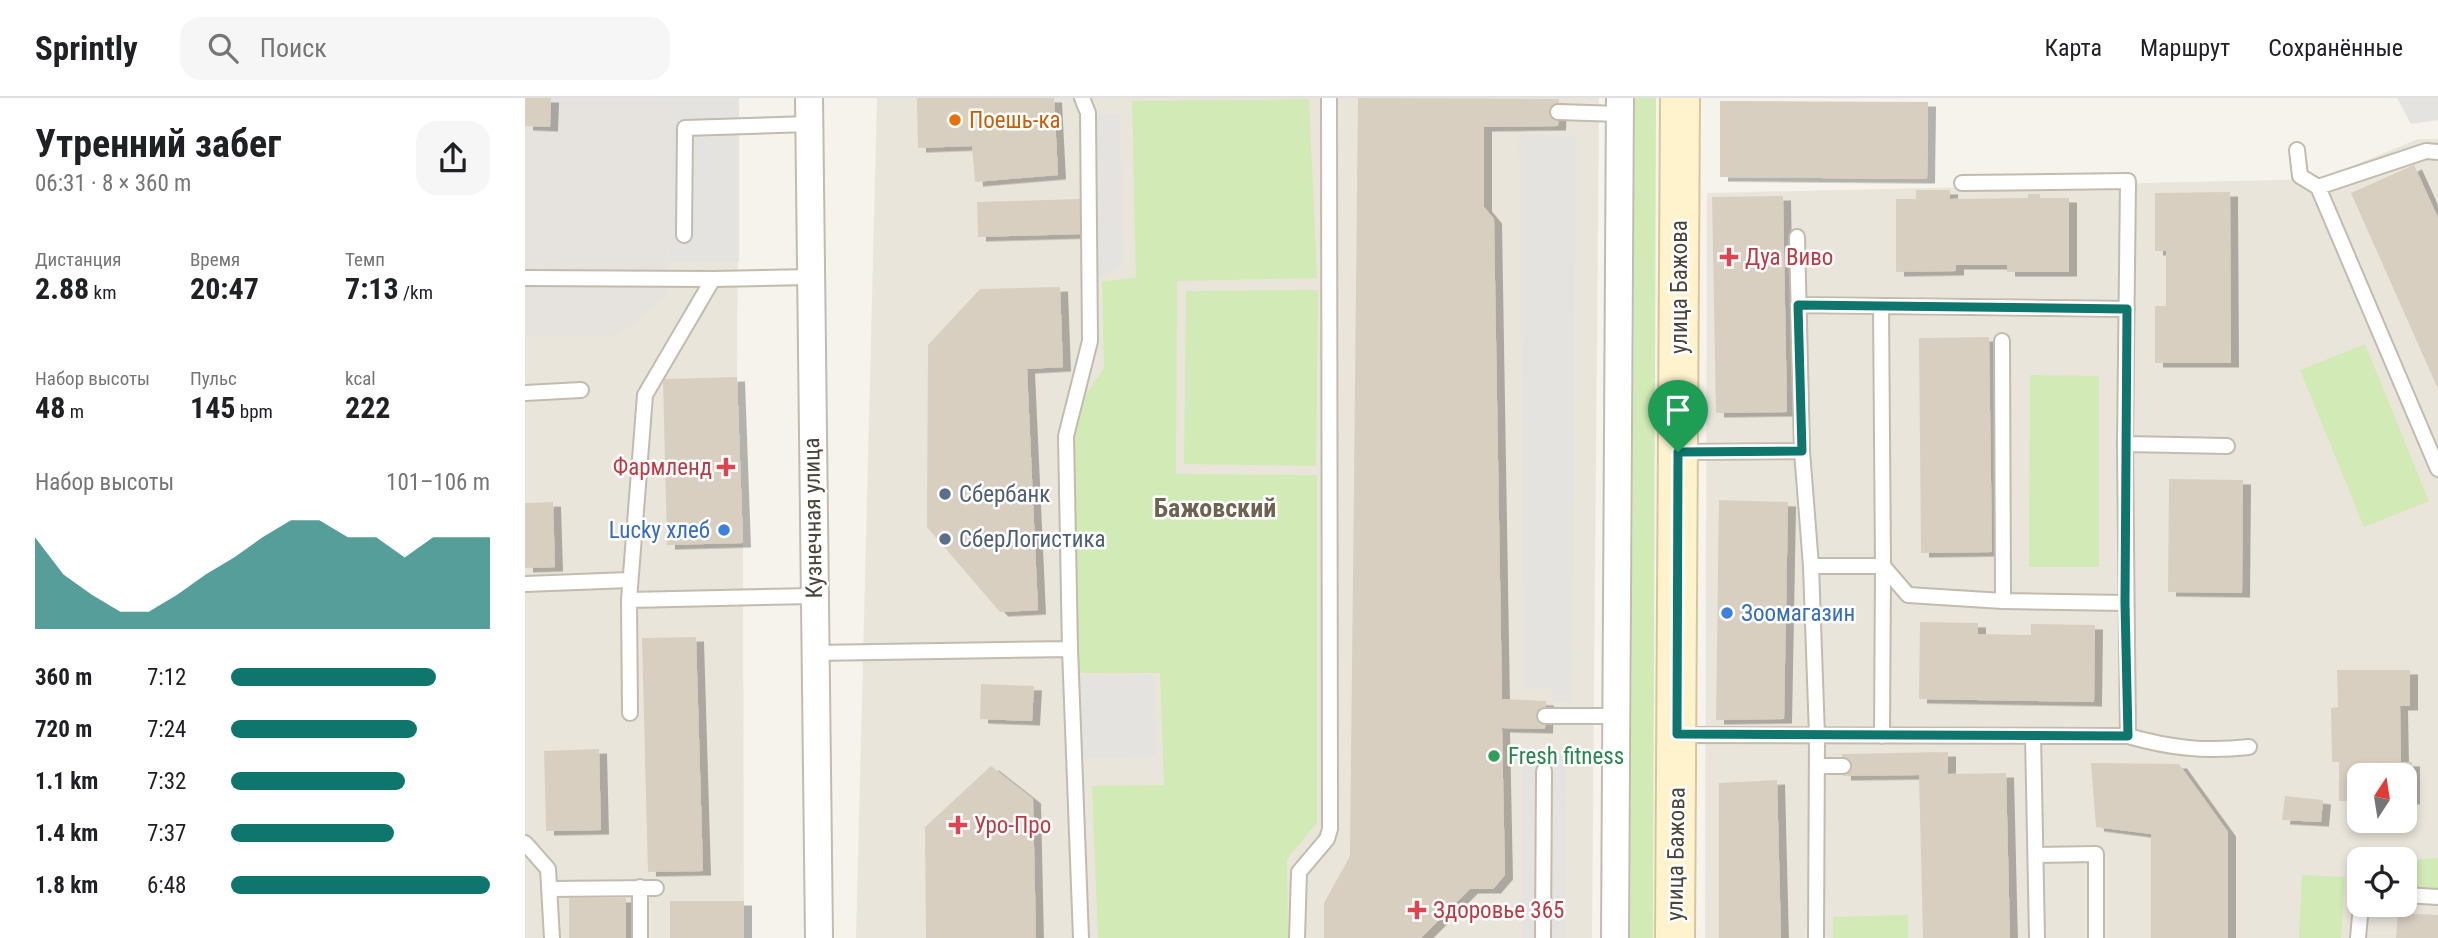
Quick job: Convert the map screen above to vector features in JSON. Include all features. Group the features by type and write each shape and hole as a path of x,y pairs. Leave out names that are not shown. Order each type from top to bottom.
{"street":[{"name":"улица Бажова","path":"1675,938 1681,98"},
{"path":"1615,938 1620,106"},
{"name":"Кузнечная улица","path":"809,111 819,938"}],"lane":[{"path":"1081,98 1088,113 1090,341 1066,436 1070,649 1081,938"},
{"path":"1297,938 1299,872 1327,839 1330,829 1329,98"},
{"path":"1558,113 1620,106"},
{"path":"684,235 685,128 809,111"},
{"path":"2297,150 2300,176 2318,187 2438,469"},
{"path":"2318,187 2426,151 2438,152"},
{"path":"1962,183 2128,181 2125,444 2128,736"},
{"path":"1797,237 1802,451 1811,566 1817,736 1816,938"},
{"path":"525,278 810,277"},
{"path":"630,713 629,580 645,395 713,279"},
{"path":"1798,305 2127,309"},
{"path":"1881,306 1882,736"},
{"path":"2002,341 2003,601"},
{"path":"525,393 581,390"},
{"path":"2125,444 2227,446"},
{"path":"1678,452 1802,451"},
{"path":"1811,566 1882,566 1908,595 2003,601 2125,603"},
{"path":"525,584 629,580"},
{"path":"629,600 813,596"},
{"path":"814,653 1070,649"},
{"path":"1545,716 1616,716"},
{"path":"1677,734 2128,736 2169,748 2211,752 2249,747"},
{"path":"2033,736 2037,938"},
{"path":"1817,766 1843,766"},
{"path":"1543,938 1544,771"},
{"path":"525,843 548,869 552,938"},
{"path":"2036,855 2096,854 2096,938"},
{"path":"640,887 640,938"},
{"path":"549,889 656,888"},
{"path":"2417,896 2438,897"},
{"path":"2358,938 2360,917"}],"shaded area":[{"path":"525,98 739,98 737,377 743,543 744,938 525,938"},
{"path":"551,98 667,98 667,297 616,336 525,336 525,126 550,126"},
{"path":"667,98 739,98 739,262 668,262"},
{"path":"877,98 1599,98 1592,938 856,938"},
{"path":"2397,98 2438,98 2438,120 2411,124"},
{"path":"1088,113 1120,114 1123,265 1102,278 1089,278"},
{"path":"1519,134 1576,137 1572,703 1552,702 1552,689 1524,688"},
{"path":"2418,139 2438,139 2438,938 1705,938 1707,193 2321,179"},
{"path":"1154,675 1156,757 1079,758 1077,677"},
{"path":"1522,753 1567,753 1566,938 1522,938"}],"green space":[{"path":"1635,98 1656,98 1653,938 1630,938"},
{"path":"1309,99 1317,278 1177,281 1176,474 1317,475 1317,823 1287,859 1288,938 1098,938 1092,786 1164,785 1160,673 1076,673 1073,413 1104,368 1102,281 1136,278 1132,101"},
{"path":"1318,290 1316,466 1184,464 1186,291"},
{"path":"2365,344 2429,501 2364,527 2300,370"},
{"path":"2030,375 2099,376 2099,567 2029,567"},
{"path":"2438,858 2438,888 2417,887 2417,859"},
{"path":"2302,875 2345,877 2341,938 2299,938"},
{"path":"1908,915 1908,938 1833,938 1833,917"}],"building":[{"path":"525,98 551,98 550,127 525,126"},
{"path":"917,98 1054,98 1058,175 975,182 972,146 918,148"},
{"path":"1358,98 1559,99 1558,126 1484,127 1484,207 1494,219 1502,699 1546,701 1545,729 1502,728 1505,875 1493,889 1470,889 1421,938 1324,938 1324,903 1350,856"},
{"path":"1720,101 1928,102 1927,179 1720,177"},
{"path":"2414,165 2438,218 2438,389 2351,193"},
{"path":"1916,190 1950,190 1950,199 2028,198 2028,194 2040,194 2040,198 2069,198 2069,272 2007,272 2007,265 1956,265 1956,271 1896,272 1896,199 1916,199"},
{"path":"2230,192 2231,363 2155,363 2155,306 2166,306 2166,251 2155,251 2155,193"},
{"path":"1783,196 1787,412 1716,413 1712,197"},
{"path":"1080,199 1081,234 978,237 977,202"},
{"path":"1060,287 1063,367 1027,369 1038,610 1000,612 927,527 928,345 980,289"},
{"path":"1989,337 1992,552 1921,553 1919,338"},
{"path":"737,377 743,543 667,545 663,379"},
{"path":"2169,479 2243,480 2242,593 2168,592"},
{"path":"1719,500 1788,502 1784,719 1716,720"},
{"path":"553,502 555,567 525,568 525,503"},
{"path":"1920,622 1978,623 1978,634 2031,635 2031,624 2095,625 2094,702 1919,699"},
{"path":"696,637 703,871 648,872 642,638"},
{"path":"2337,670 2410,670 2410,706 2400,706 2401,762 2412,763 2347,763 2347,801 2339,801 2339,762 2332,762 2331,708 2338,707"},
{"path":"981,684 1034,686 1032,721 980,719"},
{"path":"599,749 601,830 546,831 544,751"},
{"path":"1948,752 1948,774 2006,773 2010,938 1923,938 1919,775 1843,776 1842,754"},
{"path":"2091,763 2179,764 2228,832 2228,938 2151,938 2151,834 2096,827"},
{"path":"991,766 1033,799 1036,938 926,938 925,827"},
{"path":"1777,780 1781,938 1719,938 1719,783"},
{"path":"2285,796 2323,800 2321,822 2282,820"},
{"path":"569,898 626,898 626,938 569,938"},
{"path":"670,901 744,901 744,938 670,938"},
{"path":"2438,915 2438,938 2396,938 2398,917"}],"place":[{"name":"Поешь-ка","path":"955,120"},
{"name":"Дуа Виво","path":"1729,257"},
{"name":"Фармленд","path":"726,467"},
{"name":"Сбербанк","path":"945,494"},
{"name":"Lucky хлеб","path":"724,530"},
{"name":"СберЛогистика","path":"945,539"},
{"name":"Зоомагазин","path":"1727,613"},
{"name":"Fresh fitness","path":"1494,756"},
{"name":"Уро-Про","path":"958,825"},
{"name":"Здоровье 365","path":"1417,910"}],"district":[{"name":"Бажовский","path":"1215,508"}],"route":[{"path":"1798,305 2004,310 2127,309 2125,603 2128,736 1677,734 1678,452 1802,451 1798,305"}]}
